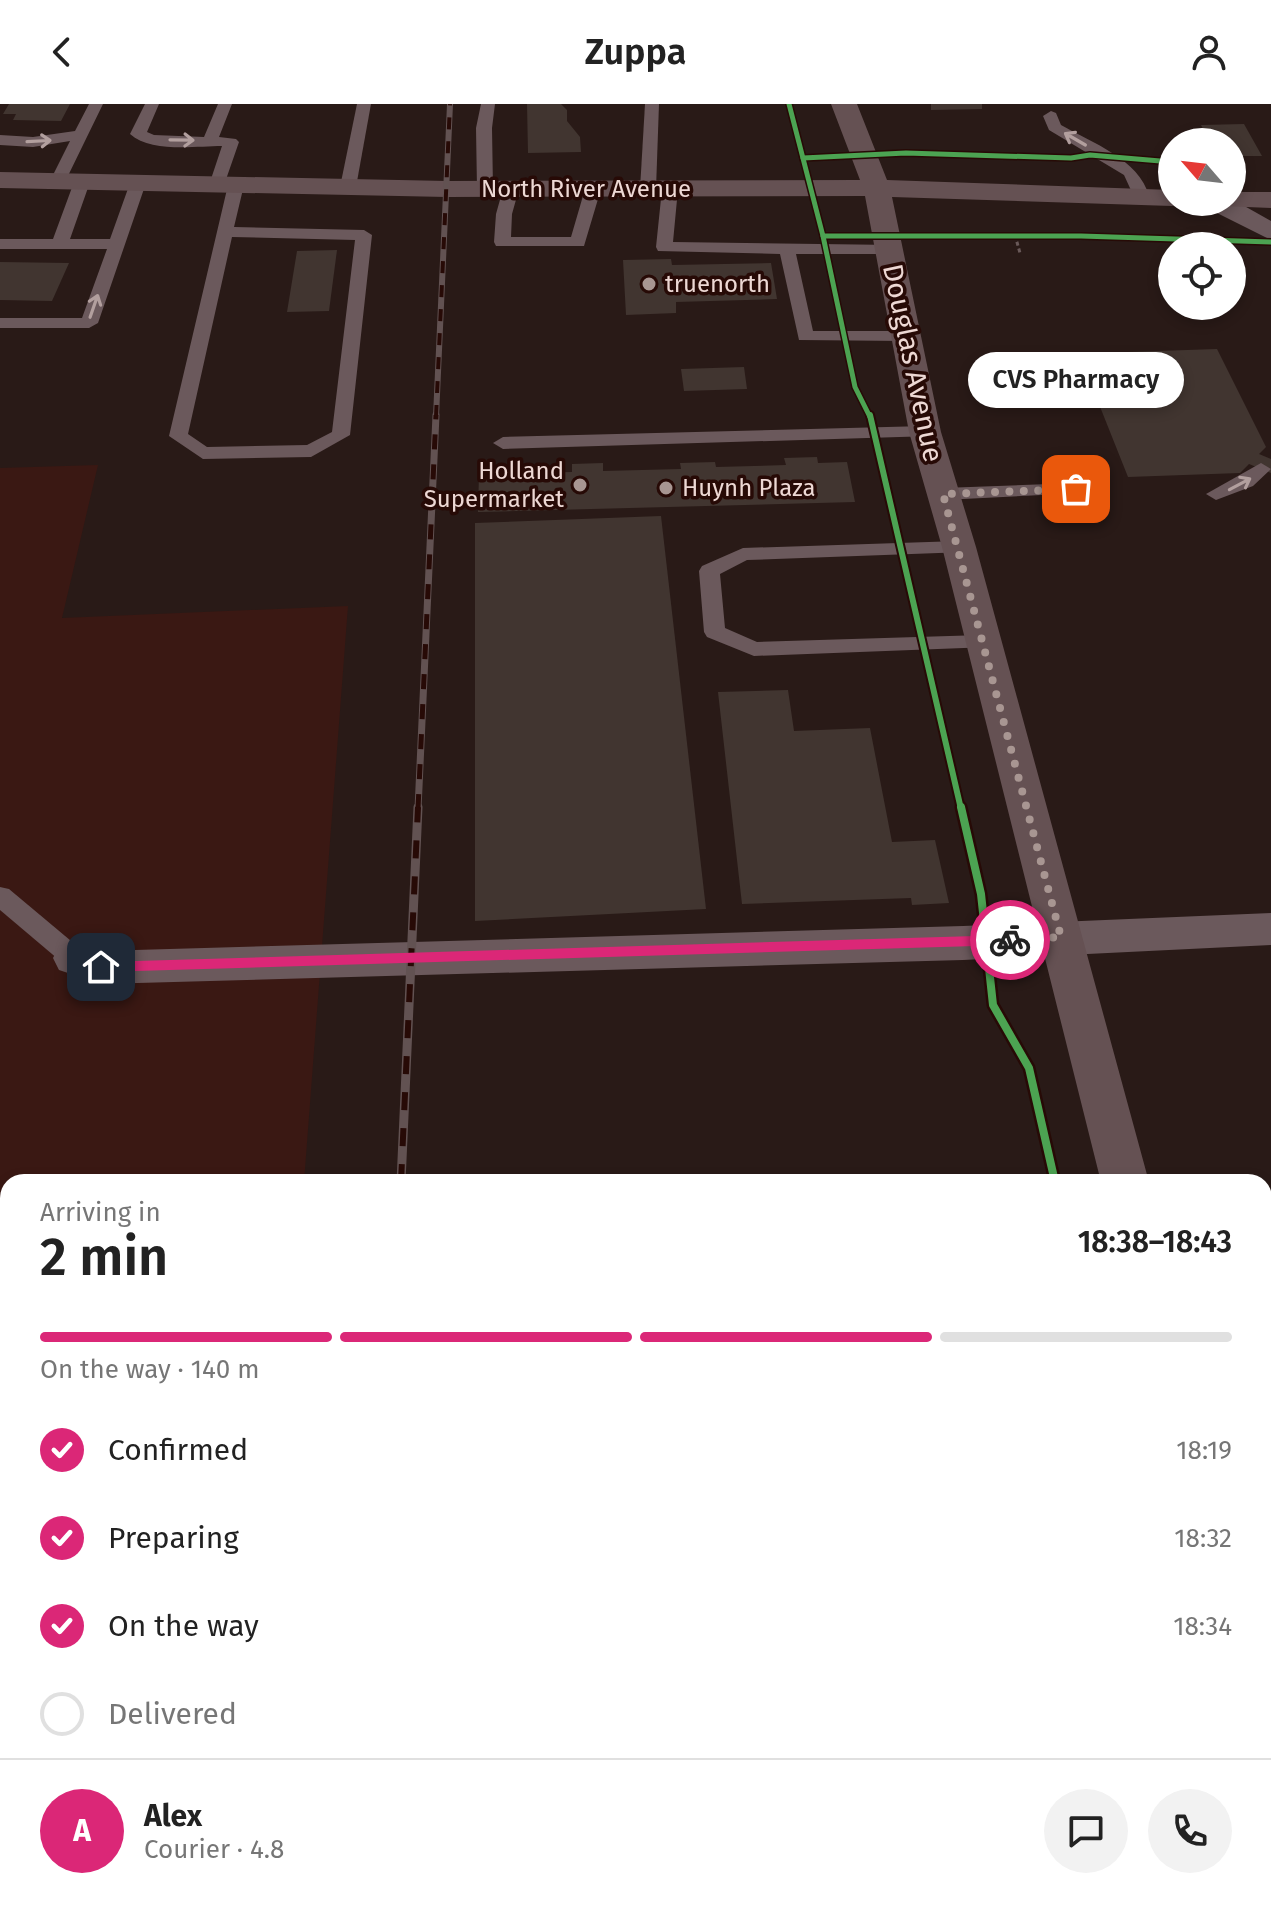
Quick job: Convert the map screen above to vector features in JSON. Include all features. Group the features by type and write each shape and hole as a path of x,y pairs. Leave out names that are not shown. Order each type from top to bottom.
{"main road":[{"name":"Douglas Avenue","path":"844,104 877,188 925,432 959,547 1123,1174"},
{"name":"North River Avenue","path":"0,180 498,189 877,188 1158,197"},
{"path":"1246,200 1271,200"}],"street":[{"path":"1242,216 1271,232"},
{"path":"74,958 101,967 135,967 947,944 1271,929"}],"lane":[{"path":"60,244 78,135 96,104"},
{"path":"152,104 138,134 152,140 231,142 225,232 178,436 203,453 311,451 341,435 364,235 225,232"},
{"path":"210,141 225,104"},
{"path":"348,187 364,104"},
{"path":"488,104 484,128 504,214 502,242 578,242 593,189"},
{"path":"652,104 664,247 889,249"},
{"path":"1051,116 1054,127 1130,172 1137,181 1141,196"},
{"path":"0,140 33,142 78,135"},
{"path":"0,323 89,323 138,183"},
{"path":"0,244 116,244"},
{"path":"787,249 805,336 904,336"},
{"path":"503,443 925,432"},
{"path":"1216,494 1246,482 1261,469"},
{"path":"943,494 1076,489"},
{"path":"959,547 743,554 709,571 715,632 754,649 982,642"},
{"path":"0,896 74,958"}],"path":[{"path":"1003,235 1028,235"},
{"path":"1015,235 1020,253"}],"shaded area":[{"path":"98,465 62,618 348,606 305,1174 0,1174 0,468"}],"building":[{"path":"9,104 70,104 61,121 13,120 16,114 3,114"},
{"path":"527,104 561,104 567,110 567,121 580,137 581,152 528,153"},
{"path":"931,104 982,104 982,109 931,110"},
{"path":"1244,124 1262,156 1246,156 1246,128 1203,128 1201,125"},
{"path":"337,250 329,311 287,312 297,251"},
{"path":"671,259 672,265 771,263 777,299 676,302 676,313 626,315 623,260"},
{"path":"0,262 69,263 52,301 0,300"},
{"path":"1217,349 1266,447 1259,454 1271,459 1271,473 1249,464 1240,473 1128,477 1083,364 1097,353"},
{"path":"744,367 747,389 684,391 681,369"},
{"name":"Huynh Plaza","path":"817,457 818,463 847,462 855,502 478,512 479,474 572,472 572,464 603,463 603,471 681,469 680,463 715,462 716,467 786,465 784,458"},
{"path":"661,516 706,909 475,921 475,523"},
{"path":"788,690 794,731 870,728 892,842 935,840 949,903 912,905 911,898 742,904 718,692"}],"railway":[{"path":"436,417 450,104"},
{"path":"418,809 436,415"},
{"path":"401,1174 418,807"}],"cycle path":[{"path":"789,104 823,236"},
{"path":"803,158 906,153 1071,158 1090,155 1158,161"},
{"path":"1053,1174 1029,1068 993,1005 981,894 870,416 855,387 823,236 1081,236 1271,242"}],"way so far":[{"path":"1010,940 1061,937 943,494 1076,489"}],"place":[{"name":"truenorth","path":"649,284"},
{"name":"Holland Supermarket","path":"580,485"},
{"name":"Huynh Plaza","path":"666,488"},
{"name":"CVS Pharmacy","path":"1076,489"}],"route":[{"path":"101,967 1010,940"}]}
